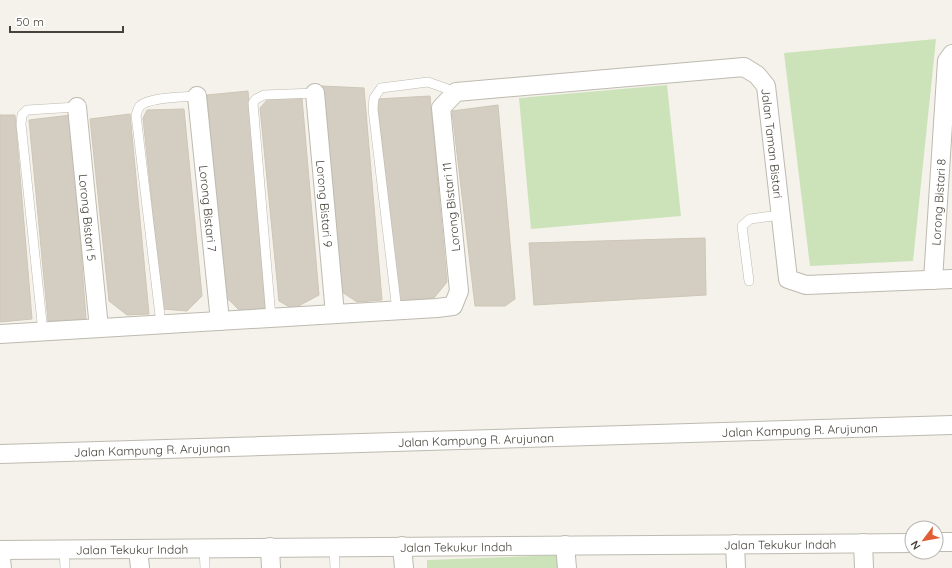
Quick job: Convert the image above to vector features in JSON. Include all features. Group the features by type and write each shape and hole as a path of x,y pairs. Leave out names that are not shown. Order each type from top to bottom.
{"street":[{"name":"Lorong Bistari 8","path":"933,280 948,61 952,54"},
{"name":"Jalan Taman Bistari","path":"456,92 744,67 757,76 766,86 788,279 806,285 952,279"},
{"name":"Lorong Bistari 11","path":"397,311 453,306 459,291 441,108 456,92"},
{"name":"Lorong Bistari 9","path":"314,93 335,314"},
{"name":"Lorong Bistari 7","path":"197,96 220,321"},
{"name":"Lorong Bistari 5","path":"77,107 99,328"},
{"path":"0,334 397,311"},
{"name":"Jalan Kampung R. Arujunan","path":"0,454 952,425"},
{"path":"864,543 864,568"},
{"name":"Jalan Tekukur Indah","path":"0,550 904,543"},
{"path":"735,544 736,568"},
{"path":"565,545 567,568"},
{"path":"402,546 404,568"},
{"path":"270,548 271,568"},
{"path":"138,549 140,568"},
{"path":"0,550 2,568"}],"lane":[{"path":"397,311 373,109 374,98 381,88 428,82 456,92"},
{"path":"271,318 253,103 256,99 264,95 314,93"},
{"path":"161,324 136,115 140,106 146,102 197,96"},
{"path":"43,332 22,132 22,115 27,110 77,107"},
{"path":"749,280 742,226 750,219 780,215"},
{"path":"334,547 335,568"},
{"path":"204,548 205,568"},
{"path":"64,549 65,568"}],"green space":[{"path":"936,39 913,261 810,266 784,53"},
{"path":"667,85 681,216 531,229 519,98"},
{"path":"561,555 562,568 427,568 427,560"}],"building":[{"path":"322,86 364,88 382,300 357,302 339,290"},
{"path":"248,91 265,308 240,311 225,296 207,95"},
{"path":"430,96 447,282 434,298 400,301 377,99"},
{"path":"302,98 319,295 293,309 279,301 260,108 268,99"},
{"path":"498,105 515,299 505,306 475,306 452,111"},
{"path":"184,109 202,296 187,311 163,309 143,118 147,110"},
{"path":"130,114 149,314 127,315 109,301 90,119"},
{"path":"0,115 15,115 32,319 0,322"},
{"path":"71,115 86,319 48,321 29,120"},
{"path":"705,238 706,295 534,305 529,243"}]}
